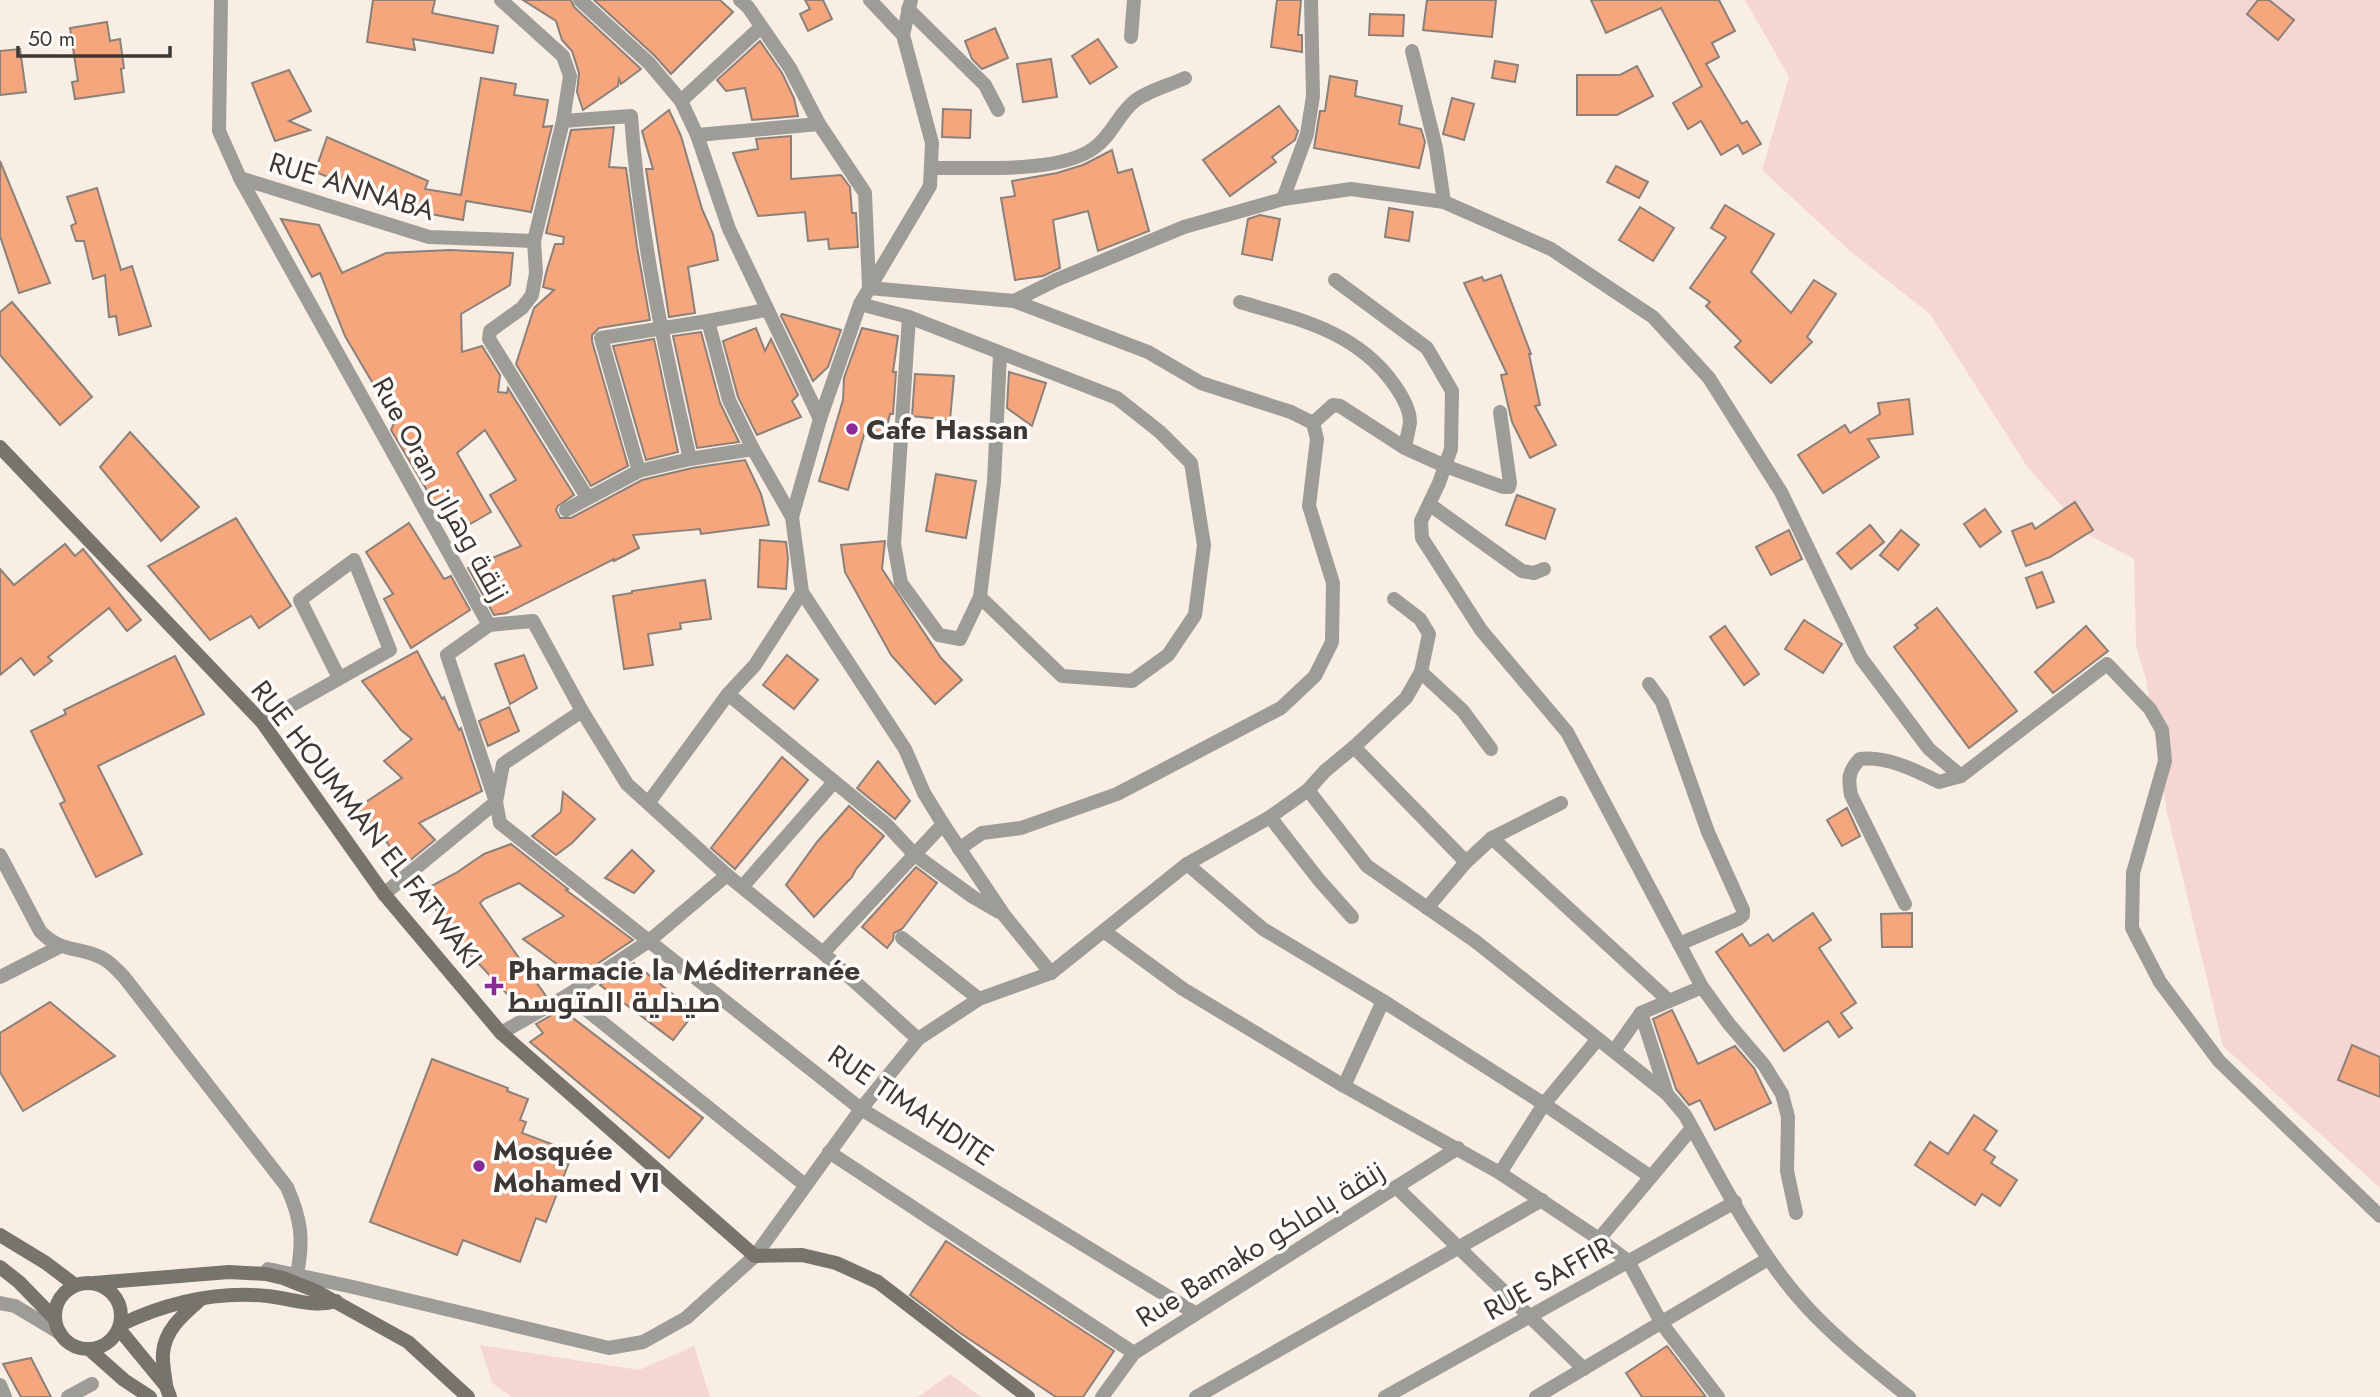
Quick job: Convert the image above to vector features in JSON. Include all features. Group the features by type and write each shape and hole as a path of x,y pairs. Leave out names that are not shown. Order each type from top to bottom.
{"street":[{"name":"Rue Oran زنقة وهران","path":"221,0 219,131 240,178 489,625 533,621 582,711 627,784 727,875 823,953 918,1039"},
{"path":"501,0 563,56 570,76 563,121 534,241 536,273 532,295 522,308 490,331 489,339 587,497"},
{"path":"580,0 649,63 681,101 697,135 729,229 820,419"},
{"path":"740,0 748,7 790,68 820,124 865,193 869,288"},
{"path":"870,0 903,35"},
{"path":"1131,37 1134,0"},
{"path":"1283,200 1307,134 1313,96 1311,0"},
{"path":"792,517 820,419 860,304 930,186 932,143 903,35 910,4"},
{"path":"910,4 985,85 998,110"},
{"path":"681,101 761,27"},
{"path":"1412,51 1436,148 1444,202"},
{"path":"931,168 1041,165 1077,158 1106,139 1136,100 1185,78"},
{"path":"563,121 631,116 634,166 660,327 690,459"},
{"path":"697,135 820,124"},
{"name":"RUE ANNABA","path":"240,178 429,237 534,241"},
{"path":"1014,301 1056,280 1184,227 1283,200 1351,189 1444,202 1551,249 1653,317 1709,378 1781,492 1861,658 1929,749 1961,776"},
{"path":"1335,280 1427,348 1452,391 1451,449 1420,521 1422,538 1481,630 1567,732 1702,987 1764,1065 1782,1094 1788,1117 1787,1171 1796,1213"},
{"path":"869,288 1014,301 1147,352 1201,383 1291,412 1313,423 1317,439 1309,506 1334,583 1332,642 1315,676 1281,708 1117,794 1021,828 982,833 960,849"},
{"path":"1240,302 1312,324 1351,342 1379,363 1408,409 1410,422 1405,448"},
{"path":"860,304 909,317 1117,398 1160,432 1191,463 1204,545 1195,615 1168,655 1132,681 1062,676 980,597"},
{"path":"639,471 601,338 766,310"},
{"path":"909,317 894,544 901,583 939,635 960,639 980,597 994,482 1000,354"},
{"path":"708,321 729,400 792,517 802,592 905,749 924,793 943,824 1004,915 1051,973"},
{"path":"1313,423 1333,405 1340,406 1405,448 1503,487 1509,486 1510,483 1500,412"},
{"name":"RUE HOUMMAN EL FATWAKI","path":"0,447 262,722 384,894 501,1033 755,1256"},
{"path":"566,510 639,471 690,459 753,449"},
{"path":"1429,504 1522,572 1534,573 1544,569"},
{"path":"262,722 390,650 354,561 300,600 339,678"},
{"path":"649,802 728,694 755,665 802,592"},
{"path":"249,1272 271,1269 297,1274 608,1348 643,1342 686,1318 755,1256 861,1109 918,1039 979,999 1051,973 1186,864 1270,817 1308,790 1325,771 1406,698 1422,672 1429,634 1420,619 1394,599"},
{"name":"RUE TIMAHDITE","path":"489,625 447,655 496,802 500,823 861,1109 1195,1313"},
{"path":"1905,904 1851,796 1848,776 1851,768 1860,759 1876,757 1939,782 1961,776 2107,664 2150,709 2162,730 2165,761 2133,873 2132,928 2160,982 2219,1060 2380,1216"},
{"path":"1422,672 1463,711 1491,749"},
{"path":"1649,684 1662,702 1708,832 1743,910 1743,915 1738,919 1679,944"},
{"path":"728,694 887,825 915,855 973,897 1004,915"},
{"path":"384,894 496,802 503,764 582,711"},
{"path":"1354,747 1466,862"},
{"path":"743,886 834,782"},
{"path":"1308,790 1367,866 1475,941 1667,1094 1685,1115 1769,1259 1804,1304 1861,1358 1909,1397"},
{"path":"1427,908 1466,862 1492,838 1561,803"},
{"path":"1270,817 1352,917"},
{"path":"823,953 943,824"},
{"path":"1492,838 1668,1000"},
{"path":"0,855 40,931 59,947 108,961 124,977 275,1169 292,1197 301,1229 297,1274"},
{"path":"1186,864 1263,929 1383,1001 1544,1104 1651,1177"},
{"path":"501,1033 568,996 649,941 727,875"},
{"path":"1105,932 1183,989 1344,1086 1500,1173 1599,1239 1628,1261 1662,1324 1718,1397"},
{"path":"902,938 979,999"},
{"path":"0,977 59,947"},
{"path":"1614,1051 1641,1013 1702,987"},
{"path":"568,996 805,1185"},
{"path":"1344,1086 1383,1001"},
{"path":"1641,1013 1667,1094"},
{"path":"1500,1173 1544,1104 1597,1040"},
{"path":"1599,1239 1692,1128"},
{"name":"Rue Bamako زنقة باماكو","path":"1102,1397 1134,1353 1458,1148"},
{"path":"830,1152 1134,1353"},
{"path":"1396,1187 1584,1369"},
{"path":"1196,1397 1542,1200"},
{"name":"RUE SAFFIR","path":"1385,1397 1735,1202"},
{"path":"0,1235 46,1263 75,1285"},
{"path":"755,1256 802,1255 836,1263 878,1282 1028,1397"},
{"path":"1536,1397 1769,1259"},
{"path":"0,1268 19,1282 72,1345 89,1349 110,1341 120,1327 160,1307 202,1298 244,1295 342,1305"},
{"path":"57,1326 56,1308 60,1298 66,1290 75,1285 229,1272 266,1274 300,1284 408,1342 468,1397"},
{"path":"94,1283 107,1288 117,1298 121,1311 120,1327 168,1392"},
{"path":"342,1305 353,1287"},
{"path":"168,1392 163,1352 168,1338 176,1321 202,1298"},
{"path":"0,1303 15,1306 57,1326"},
{"path":"89,1349 124,1380 150,1397"},
{"path":"68,1397 92,1384"},
{"path":"0,1385 5,1397"}],"shaded area":[{"path":"1745,0 2380,0 2380,1188 2223,1046 2167,812 2146,679 2136,646 2134,559 2085,533 2026,465 1930,314 1850,251 1762,170 1789,77"},
{"path":"480,1345 639,1370 694,1346 710,1397 512,1397 492,1383"},
{"path":"950,1374 981,1397 916,1397 921,1395"}],"building":[{"path":"373,0 435,0 432,13 498,26 493,53 413,39 415,50 367,42"},
{"path":"523,0 571,0 574,7 641,69 621,84 619,79 618,86 583,110 577,92 579,73 572,51 562,40 556,21"},
{"path":"594,0 720,0 733,12 671,74"},
{"path":"805,0 823,0 832,19 808,31 800,14 810,9"},
{"path":"1277,0 1301,0 1298,35 1302,35 1302,52 1271,47"},
{"path":"1427,0 1496,0 1492,37 1423,30"},
{"path":"1591,0 1719,0 1735,31 1712,43 1719,57 1706,64 1742,124 1747,121 1761,144 1743,154 1738,145 1721,155 1701,121 1688,129 1673,103 1702,86 1661,8 1606,33"},
{"path":"2258,0 2269,0 2294,20 2278,40 2247,14"},
{"path":"1370,14 1404,15 1403,36 1369,35"},
{"path":"107,22 110,41 120,39 124,92 75,99 72,82 78,81 70,28"},
{"path":"995,28 1008,58 982,69 972,59 965,41"},
{"path":"1098,39 1117,67 1090,84 1072,56"},
{"path":"760,41 782,73 794,98 798,116 752,120 745,88 726,91 717,80"},
{"path":"20,49 26,92 0,95 0,51"},
{"path":"1051,59 1057,97 1023,102 1017,64"},
{"path":"1495,61 1518,65 1515,82 1492,78"},
{"path":"1637,66 1653,96 1617,115 1577,115 1577,75 1620,75"},
{"path":"289,70 311,111 289,121 310,130 275,141 252,83"},
{"path":"1330,76 1357,81 1355,96 1402,106 1399,124 1421,129 1425,142 1419,168 1314,148 1320,111 1325,111"},
{"path":"481,78 516,84 514,95 548,100 543,127 552,126 531,212 466,201 463,220 420,212 315,172 327,137 428,181 425,189 461,195"},
{"path":"1452,98 1474,104 1464,140 1443,134"},
{"path":"1279,106 1298,131 1295,140 1272,157 1276,162 1230,196 1203,160"},
{"path":"943,109 971,110 970,138 942,137"},
{"path":"669,110 681,136 702,209 713,234 718,260 688,267 695,313 669,317 646,169 653,169 642,131"},
{"path":"614,127 609,167 626,168 650,320 599,328 592,335 628,466 591,486 516,364 534,308 554,290 543,287 555,244 563,244 564,237 546,233 571,130"},
{"path":"791,136 791,179 841,175 850,187 852,213 856,213 858,247 829,249 828,239 808,241 805,212 758,216 733,153 758,149 756,139"},
{"path":"1112,150 1118,173 1132,169 1149,231 1098,251 1088,211 1053,220 1060,268 1043,276 1015,280 1001,198 1015,196 1012,181 1083,165"},
{"path":"0,161 50,283 19,293 0,236"},
{"path":"1616,166 1648,182 1639,198 1607,182"},
{"path":"97,188 121,270 132,266 151,326 119,335 116,316 109,317 105,275 93,279 84,241 76,241 71,226 76,223 67,197"},
{"path":"1725,205 1774,234 1751,272 1791,313 1814,280 1836,294 1807,337 1812,342 1771,383 1735,347 1741,341 1706,306 1710,302 1690,288 1726,237 1711,228"},
{"path":"1640,207 1674,228 1653,261 1619,240"},
{"path":"1389,208 1413,212 1409,241 1385,237"},
{"path":"1260,215 1280,219 1272,260 1242,254 1248,219"},
{"path":"281,219 319,225 342,273 386,253 450,250 513,253 510,285 461,314 462,352 482,346 500,375 498,392 507,393 508,388 574,495 558,506 556,510 560,518 571,518 642,480 692,468 745,460 761,494 769,525 701,534 700,529 633,535 639,548 507,613 494,615 468,568 521,546 490,495 516,480 485,430 457,453 491,512 453,534 391,430 395,421 345,336 320,273 312,277"},
{"path":"1501,275 1531,354 1540,405 1535,406 1556,445 1530,458 1512,422 1501,375 1507,374 1464,283 1482,277 1484,281"},
{"path":"12,302 92,397 60,425 0,355 0,312"},
{"path":"782,314 841,330 828,367 813,381 781,316"},
{"path":"756,328 765,351 771,339 798,395 792,401 801,417 757,435 738,397 723,341"},
{"path":"862,328 898,336 893,372 896,372 893,414 890,414 885,434 866,428 848,490 819,481 843,400 844,378"},
{"path":"701,332 720,403 739,442 697,448 673,336"},
{"path":"654,339 678,452 646,460 613,346"},
{"path":"1009,372 1046,383 1032,426 1007,408"},
{"path":"915,374 954,376 950,420 912,416"},
{"path":"1909,399 1913,434 1868,439 1879,457 1823,493 1798,455 1845,425 1850,433 1880,414 1878,403"},
{"path":"130,432 199,507 161,541 100,467"},
{"path":"936,474 976,481 966,538 926,531"},
{"path":"1517,495 1555,509 1545,539 1506,525"},
{"path":"2075,502 2093,530 2050,557 2026,566 2012,531 2032,523 2035,529"},
{"path":"1985,509 2001,532 1980,547 1964,524"},
{"path":"236,518 291,606 259,628 251,616 210,640 148,566"},
{"path":"409,523 444,579 451,576 470,610 411,648 384,599 393,594 366,552"},
{"path":"1870,525 1884,542 1851,569 1837,553"},
{"path":"1789,530 1802,559 1771,575 1756,547"},
{"path":"1901,530 1919,545 1898,570 1880,555"},
{"path":"760,540 786,542 786,589 758,587"},
{"path":"885,541 882,569 941,658 962,680 935,704 891,655 845,572 841,545"},
{"path":"65,544 75,556 83,549 141,620 127,631 109,608 48,657 52,661 34,675 21,658 0,675 0,569 14,585"},
{"path":"2042,572 2054,602 2037,608 2026,578"},
{"path":"705,580 711,619 680,623 681,629 648,634 653,665 624,669 613,596"},
{"path":"1937,608 2017,711 1969,748 1894,647 1918,628 1915,625"},
{"path":"1804,620 1842,644 1823,673 1785,649"},
{"path":"1725,626 1759,674 1744,685 1710,637"},
{"path":"2086,626 2108,651 2053,693 2035,672"},
{"path":"417,651 442,699 444,697 459,730 461,728 482,791 419,823 435,840 403,866 381,834 357,808 402,778 384,761 412,739 401,730 362,681"},
{"path":"524,655 537,688 510,704 495,664"},
{"path":"787,655 818,680 794,709 763,685"},
{"path":"175,656 204,714 98,766 142,854 96,877 60,804 65,801 31,731 66,714 64,710"},
{"path":"509,707 519,731 488,746 479,721"},
{"path":"782,757 808,780 735,869 711,848"},
{"path":"878,761 910,801 895,819 857,788"},
{"path":"563,792 595,819 556,855 532,836 561,812"},
{"path":"849,806 884,836 852,877 814,917 786,885 817,842"},
{"path":"1847,808 1860,836 1842,846 1827,820"},
{"path":"511,844 568,889 566,890 633,940 576,978 523,939 564,916 519,883 484,899 480,903 546,996 522,1010 466,950 422,891 484,854"},
{"path":"632,850 654,871 634,893 605,878"},
{"path":"916,867 937,883 902,929 894,933 887,948 862,927"},
{"path":"1813,913 1831,940 1819,948 1856,1003 1841,1013 1852,1028 1839,1037 1828,1021 1784,1051 1716,952 1742,934 1750,946 1768,934 1773,941"},
{"path":"1912,913 1912,947 1882,947 1881,914"},
{"path":"634,963 695,1012 673,1040 600,985"},
{"path":"50,1002 115,1056 23,1111 0,1072 0,1033"},
{"path":"1672,1010 1698,1064 1735,1046 1754,1068 1771,1103 1715,1130 1700,1100 1689,1105 1676,1089 1653,1019"},
{"path":"557,1012 563,1020 569,1015 703,1118 669,1158 530,1042 543,1033 536,1024"},
{"path":"2352,1045 2380,1057 2380,1097 2338,1080"},
{"name":"Mosquée Mohamed VI","path":"432,1059 508,1088 507,1091 528,1099 520,1120 526,1122 522,1133 573,1152 546,1222 536,1218 520,1262 463,1240 457,1255 370,1222"},
{"path":"1974,1115 1997,1131 1984,1150 1995,1157 1991,1163 2017,1180 2000,1206 1982,1194 1975,1205 1915,1165 1930,1142 1948,1154"},
{"path":"946,1241 1114,1351 1083,1397 1056,1397 960,1333 910,1295"},
{"path":"1667,1346 1706,1397 1642,1397 1626,1373"},
{"path":"31,1358 51,1397 21,1397 3,1364"}],"place":[{"name":"Cafe Hassan","path":"852,429"},
{"name":"Pharmacie la Méditerranée صيدلية المتوسط","path":"494,986"},
{"name":"Mosquée Mohamed VI","path":"479,1166"}]}
